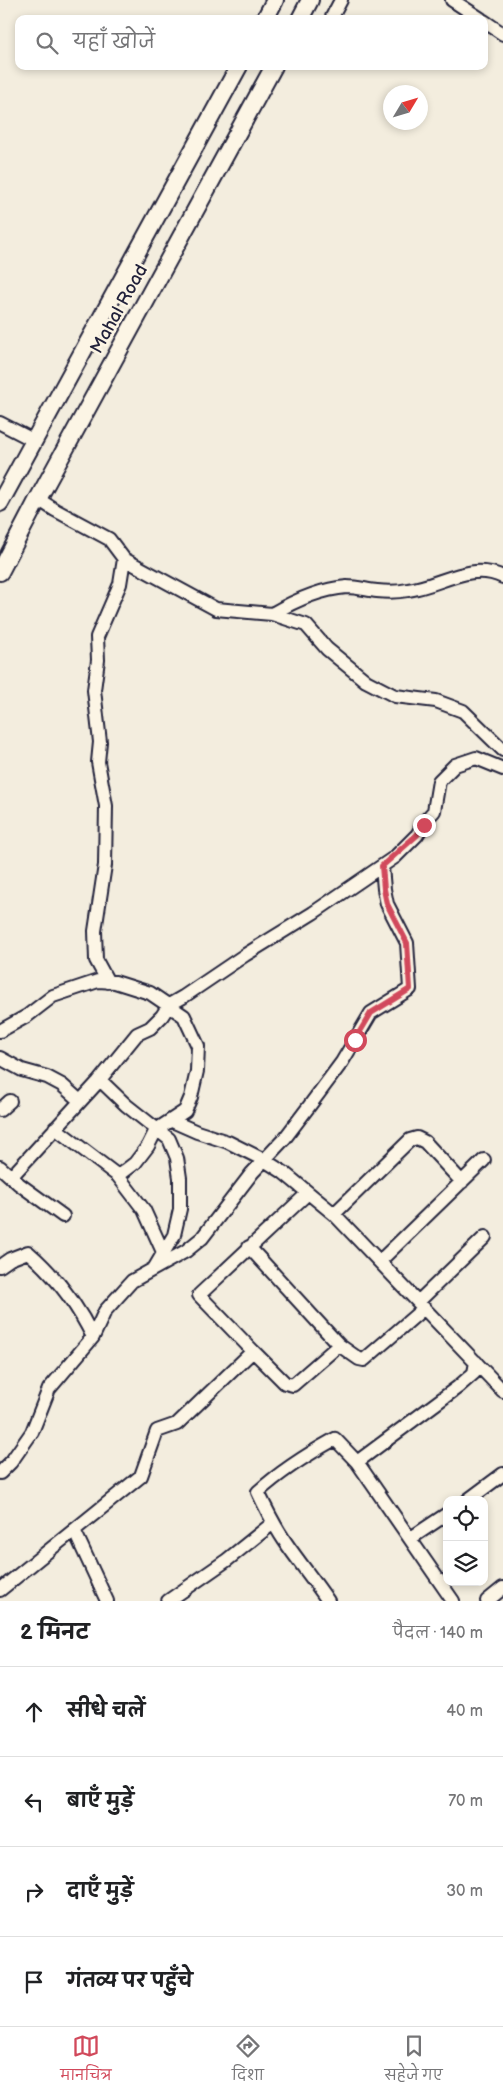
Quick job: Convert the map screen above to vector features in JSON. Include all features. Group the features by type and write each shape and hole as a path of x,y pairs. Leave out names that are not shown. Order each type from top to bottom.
{"main road":[{"path":"266,15 275,0"},
{"path":"302,15 310,0"},
{"name":"Mahal Road","path":"0,503 236,70"},
{"name":"Mahal Road","path":"0,572 272,70"}],"street":[{"path":"333,15 342,0"},
{"path":"452,0 475,15"},
{"path":"488,24 503,34"},
{"path":"0,423 33,440"},
{"path":"38,499 109,539 124,559 216,608 272,614 306,625 327,649 366,682 395,696 436,701 463,711 503,750"},
{"path":"108,982 96,960 95,931 105,865 106,806 98,762 100,742 94,690 98,660 97,637 120,584 124,559"},
{"path":"272,614 293,602 321,592 348,587 378,591 405,591 424,587 460,573 493,572 503,576"},
{"path":"11,1177 100,1080 137,1034 150,1028 162,1016 169,1004 184,997 245,954 313,913 382,866 417,835 434,811 439,781 455,765 476,758 503,769"},
{"path":"0,1473 11,1462 32,1432 49,1388 93,1337 105,1311 132,1281 186,1251 202,1238 252,1173 285,1138 337,1069 371,1013 410,989 407,943 387,904 382,866"},
{"path":"0,1031 27,1016 53,996 98,981 150,993 169,1004 184,1016 198,1046 197,1071 191,1097 185,1111 156,1130 148,1146 135,1163 118,1176"},
{"path":"0,1058 22,1070 47,1077 62,1085 80,1101"},
{"path":"100,1080 126,1105 170,1139 177,1158 180,1178 180,1209 174,1235 153,1269"},
{"path":"0,1110 10,1101"},
{"path":"172,1121 197,1132 228,1142 283,1172 334,1214 503,1391"},
{"path":"55,1128 118,1176 144,1210 163,1252"},
{"path":"334,1214 410,1140 417,1138 425,1142 462,1182"},
{"path":"380,1261 484,1160"},
{"path":"0,1167 63,1216"},
{"path":"308,1193 200,1295 285,1383 293,1385 339,1345"},
{"path":"249,1247 339,1345 359,1359 364,1360 420,1306 485,1237"},
{"path":"0,1266 10,1259 28,1252 47,1268 61,1284 84,1318 93,1337"},
{"path":"0,1590 141,1476 157,1431 177,1424 254,1351"},
{"path":"357,1462 458,1387 474,1373 476,1362"},
{"path":"324,1600 273,1523 258,1492 270,1480 335,1439 357,1462 453,1601"},
{"path":"473,1496 503,1474"},
{"path":"410,1538 443,1517"},
{"path":"168,1601 227,1560 273,1523"},
{"path":"74,1530 107,1601"},
{"path":"487,1601 503,1588"}],"route":[{"path":"355,1040 371,1013 410,989 407,943 387,904 382,866 395,857 417,835 424,825"}]}
